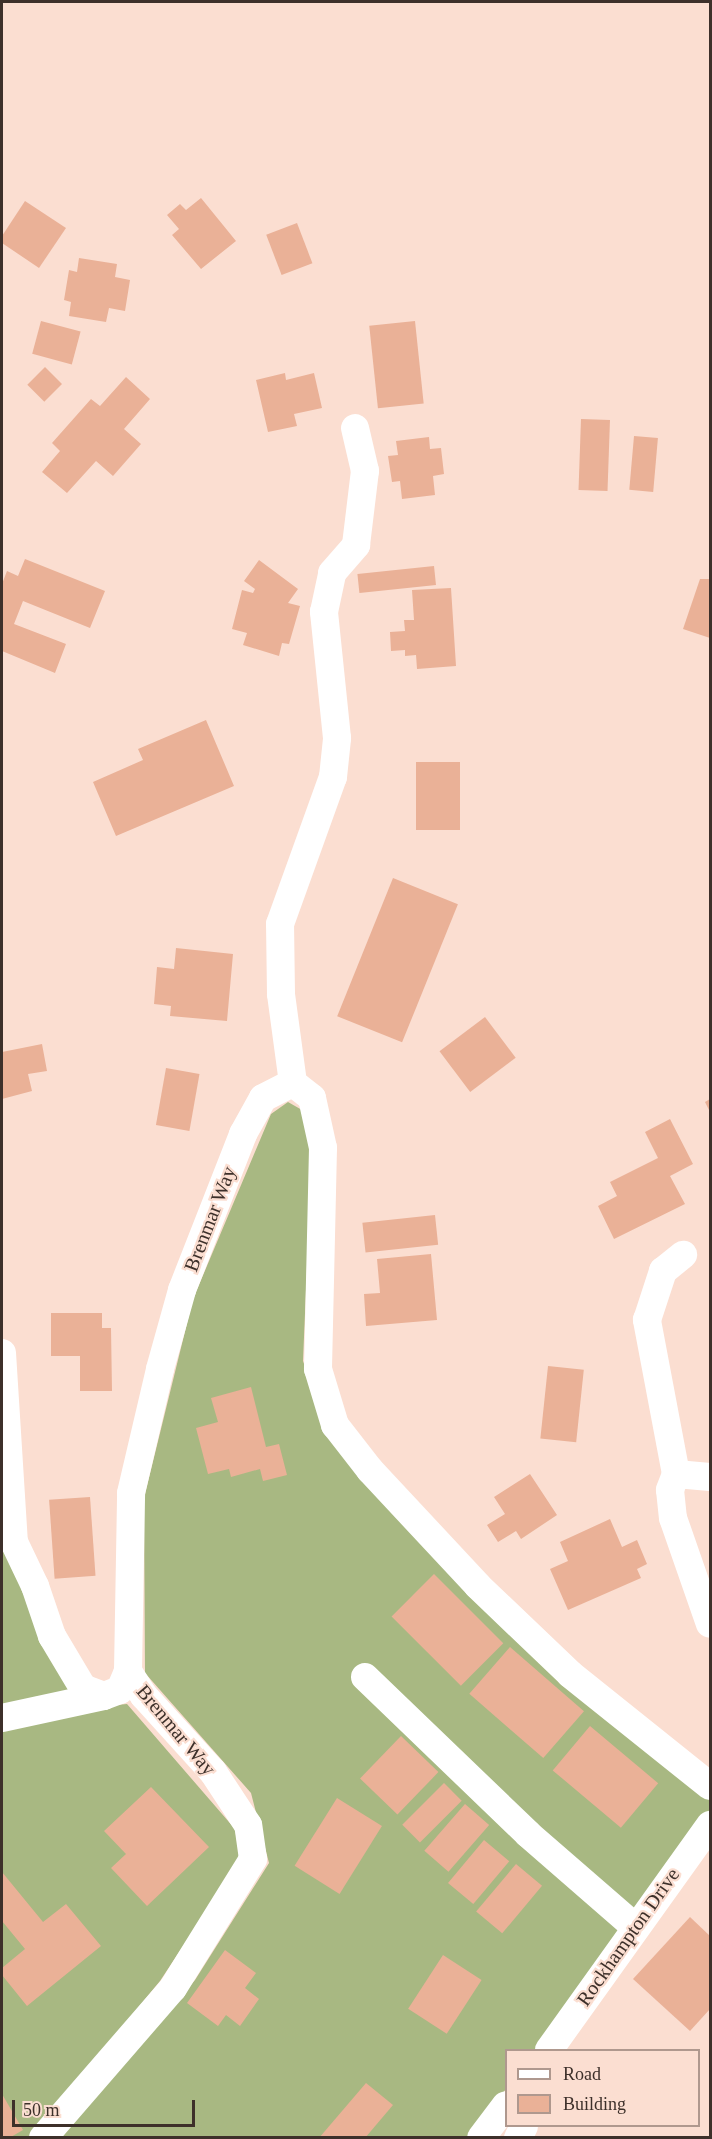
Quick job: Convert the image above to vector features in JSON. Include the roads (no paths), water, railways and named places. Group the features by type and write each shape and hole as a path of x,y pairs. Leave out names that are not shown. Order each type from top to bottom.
{"street":[{"path":"355,428 365,471 356,545 332,573 324,612 336,738 333,777 280,924 280,994 292,1083 312,1098 323,1148 318,1369 335,1425 424,1528 570,1674 711,1786"},
{"name":"Brenmar Way","path":"43,2138 173,1988 253,1859 248,1825 219,1781 144,1696 128,1671 131,1493 160,1369 182,1290 243,1134 263,1098 292,1083"},
{"path":"683,1255 663,1271 647,1320 676,1474 670,1490 673,1518 711,1624"},
{"path":"2,1353 8,1400 7,1467 14,1542 57,1644 83,1688 104,1696"},
{"path":"676,1474 711,1477"},
{"path":"2,1718 104,1696 120,1690 128,1671"},
{"path":"374,1672 570,1850 577,1859 578,1877 635,1927"},
{"name":"Rockhampton Drive","path":"550,2049 635,1927 711,1825"},
{"path":"481,2138 505,2108"}]}
